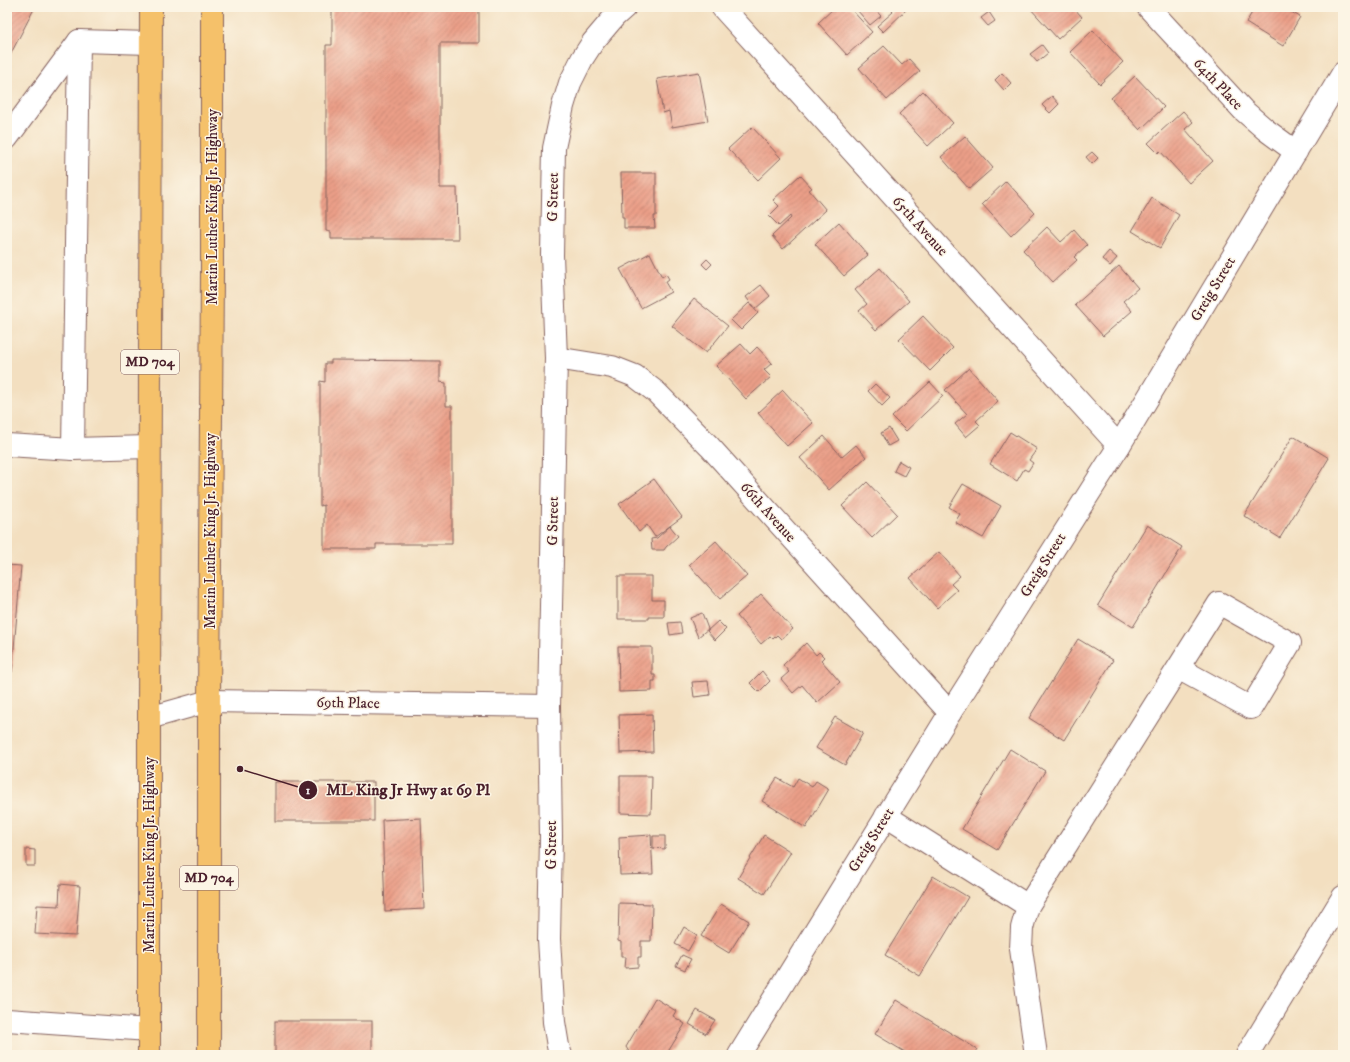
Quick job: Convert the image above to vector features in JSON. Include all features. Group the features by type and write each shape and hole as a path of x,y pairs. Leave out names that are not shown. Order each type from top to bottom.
{"main road":[{"name":"Martin Luther King Jr. Highway","path":"149,1055 150,7"},
{"name":"Martin Luther King Jr. Highway","path":"209,1055 212,7"}],"street":[{"name":"G Street","path":"561,1055 554,1022 549,939 551,837 550,706 556,358 552,255 554,148 563,106 570,83 582,59 593,42 615,16 625,7"},
{"name":"65th Avenue","path":"722,7 1119,446"},
{"name":"64th Place","path":"1148,7 1243,110 1266,130 1296,152"},
{"path":"80,40 150,43"},
{"path":"7,138 80,40"},
{"path":"73,449 80,40"},
{"name":"Greig Street","path":"739,1055 886,816 1119,446 1343,72"},
{"name":"66th Avenue","path":"556,358 612,367 635,376 656,392 710,447 950,714"},
{"path":"7,445 73,449 149,447"},
{"path":"1036,1055 1021,949 1022,928 1028,906 1178,668 1219,603 1290,643 1251,708 1178,668"},
{"name":"69th Place","path":"149,718 209,701 550,706"},
{"path":"886,816 1028,906"},
{"path":"1247,1055 1343,897"},
{"path":"7,1020 149,1030"}],"building":[{"path":"7,7 35,7 7,61"},
{"path":"332,7 479,7 479,43 440,43 440,188 457,188 458,239 331,239 331,232 326,231 326,45 332,45"},
{"path":"835,7 849,7 872,32 847,55 818,23"},
{"path":"860,7 873,7 881,16 870,25 857,10"},
{"path":"896,7 906,7 907,9 883,32 877,26 893,12 892,11"},
{"path":"1029,7 1073,7 1082,17 1058,39"},
{"path":"1255,7 1283,7 1300,17 1283,46 1246,23"},
{"path":"989,12 995,21 988,26 981,18"},
{"path":"1093,30 1123,62 1100,84 1070,52"},
{"path":"1042,45 1048,53 1037,62 1030,54"},
{"path":"884,46 902,65 909,59 920,71 887,100 859,68"},
{"path":"699,72 708,121 672,127 669,111 663,113 657,79"},
{"path":"1002,73 1011,83 1004,90 995,80"},
{"path":"1135,76 1164,107 1140,130 1111,98"},
{"path":"923,91 953,123 928,146 899,114"},
{"path":"1052,96 1059,104 1050,113 1042,105"},
{"path":"1183,111 1193,122 1185,129 1213,161 1189,183 1160,151 1158,153 1148,143"},
{"path":"752,127 781,158 758,180 728,149"},
{"path":"965,136 993,168 969,189 941,157"},
{"path":"1092,152 1098,158 1092,164 1086,157"},
{"path":"621,173 656,173 656,216 654,216 655,228 624,228 624,217 622,217"},
{"path":"800,175 812,188 809,190 826,210 783,249 772,236 791,218 790,216 779,226 769,216 779,206 773,200"},
{"path":"1006,181 1035,213 1011,236 982,204"},
{"path":"1152,198 1179,215 1160,248 1132,231"},
{"path":"839,222 868,255 844,276 815,244"},
{"path":"1047,227 1061,242 1074,230 1087,245 1074,257 1077,260 1053,282 1023,250"},
{"path":"1109,251 1117,258 1110,266 1102,259"},
{"path":"650,253 662,277 666,274 669,279 665,282 671,292 641,308 620,269"},
{"path":"707,259 712,264 707,269 702,264"},
{"path":"1119,266 1138,288 1123,301 1132,311 1103,336 1075,305"},
{"path":"880,268 909,301 876,330 859,311 867,304 855,290"},
{"path":"761,285 770,296 755,309 746,297"},
{"path":"694,299 728,326 706,353 672,326"},
{"path":"749,303 758,313 741,330 731,320"},
{"path":"923,316 953,348 930,371 899,339"},
{"path":"741,344 750,354 757,347 772,363 764,370 771,377 746,399 716,366"},
{"path":"331,360 440,361 440,382 446,383 446,406 452,406 452,544 376,544 376,549 324,549 324,505 320,506 320,381 325,382 325,363 331,363"},
{"path":"969,368 998,401 976,421 980,425 966,437 955,424 967,414 945,390"},
{"path":"930,382 943,396 906,431 892,417"},
{"path":"875,384 890,398 882,406 868,391"},
{"path":"783,390 813,423 787,446 758,413"},
{"path":"889,428 897,441 888,446 881,433"},
{"path":"1010,432 1037,449 1029,460 1033,463 1028,471 1024,469 1017,481 990,464"},
{"path":"824,436 842,457 856,445 866,457 829,490 800,458"},
{"path":"1293,436 1329,458 1280,538 1244,516"},
{"path":"899,461 909,467 904,476 894,471"},
{"path":"654,479 682,517 655,537 647,525 639,532 619,504"},
{"path":"867,482 897,514 872,538 842,506"},
{"path":"963,484 1001,506 983,538 955,522 960,514 949,507"},
{"path":"1147,525 1182,547 1133,627 1098,605"},
{"path":"670,526 678,536 664,550 652,550 651,539 657,538"},
{"path":"716,541 747,576 720,599 689,565"},
{"path":"939,552 960,576 951,584 957,590 937,608 910,578"},
{"path":"7,565 21,566 12,672 7,671"},
{"path":"618,576 652,576 652,600 664,600 664,617 649,617 649,619 618,619"},
{"path":"761,594 793,629 781,639 777,635 773,639 770,636 761,644 737,616"},
{"path":"702,613 708,629 698,637 690,618"},
{"path":"718,621 726,629 715,640 707,631"},
{"path":"680,622 682,633 670,635 668,623"},
{"path":"1078,639 1113,660 1064,740 1029,718"},
{"path":"806,643 816,655 819,652 824,657 821,660 840,682 817,703 802,685 793,693 781,679 789,672 783,665"},
{"path":"618,647 652,647 652,675 655,675 655,681 652,681 652,691 619,692"},
{"path":"762,671 770,681 759,692 750,683"},
{"path":"708,681 710,695 694,697 692,682"},
{"path":"652,714 653,752 620,753 619,715"},
{"path":"835,717 863,733 845,765 816,748"},
{"path":"1010,749 1045,771 997,850 962,829"},
{"path":"620,776 652,776 651,814 620,813"},
{"path":"777,778 793,787 798,778 812,787 816,781 829,789 806,828 762,801"},
{"path":"275,782 374,782 374,821 275,821"},
{"path":"421,818 424,909 385,911 382,820"},
{"path":"651,835 653,874 620,875 619,837"},
{"path":"764,835 791,852 764,894 738,878"},
{"path":"653,836 665,836 665,849 653,848"},
{"path":"26,849 35,850 35,866 26,866"},
{"path":"933,876 968,897 920,976 885,955"},
{"path":"60,884 80,886 76,936 35,934 37,905 59,906"},
{"path":"619,903 652,904 651,941 641,941 641,957 638,957 638,967 625,968 626,957 621,957 621,942 618,941"},
{"path":"721,904 749,921 729,953 701,936"},
{"path":"684,927 697,935 688,951 675,944"},
{"path":"682,955 691,959 685,970 676,966"},
{"path":"655,998 676,1011 673,1016 685,1024 666,1055 631,1055 626,1047"},
{"path":"896,1000 977,1049 973,1055 910,1055 875,1034"},
{"path":"697,1010 715,1020 706,1034 689,1024"},
{"path":"275,1021 372,1021 372,1055 275,1055"}],"place":[{"name":"ML King Jr Hwy at 69 Pl","path":"240,769"}]}
